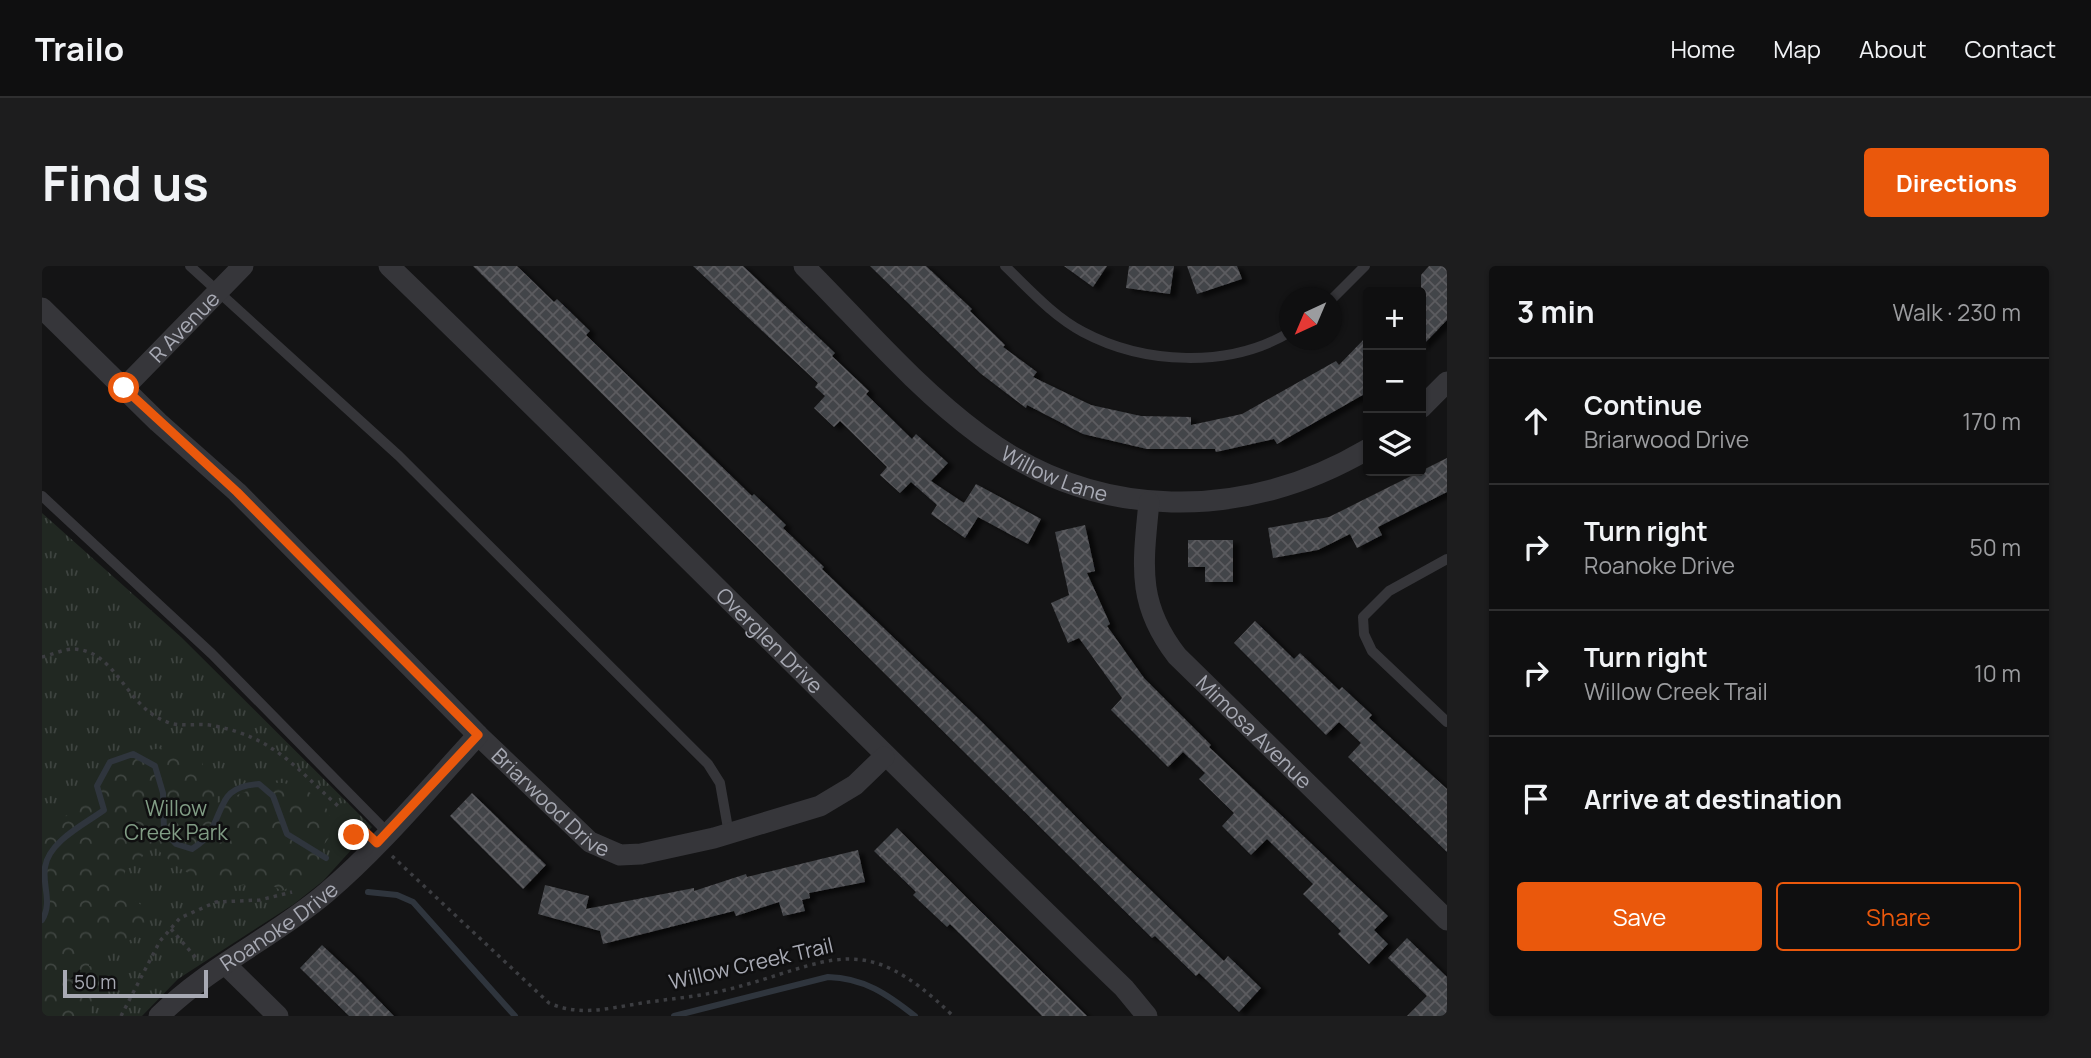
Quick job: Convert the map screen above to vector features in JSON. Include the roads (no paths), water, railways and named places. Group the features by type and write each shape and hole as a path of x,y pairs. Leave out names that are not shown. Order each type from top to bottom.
{"street":[{"name":"R Avenue","path":"124,388 243,266"},
{"name":"Overglen Drive","path":"389,266 576,446 884,757 1124,988 1147,1016"},
{"name":"Willow Lane","path":"804,266 939,401 979,434 1031,468 1058,479 1149,502 1193,503 1246,498 1277,491 1343,464 1363,452"},
{"name":"Briarwood Drive","path":"42,308 237,492 580,835 603,849 620,855 641,854 729,834 820,806 855,785 884,757"},
{"path":"1426,403 1447,382"},
{"name":"Mimosa Avenue","path":"1149,502 1143,573 1146,599 1163,638 1177,656 1447,920"},
{"name":"Roanoke Drive","path":"159,1016 217,969 305,910 382,838 478,735"},
{"path":"217,969 278,1016"}],"lane":[{"path":"190,266 399,456 708,764 720,783 729,834"},
{"path":"1005,266 1057,315 1082,332 1122,349 1149,355 1195,358 1233,354 1279,336"},
{"path":"1342,289 1365,266"},
{"path":"42,496 212,654 382,838"},
{"path":"1447,559 1389,591 1363,617 1364,634 1373,651 1447,722"}],"waterway":[{"path":"42,920 47,907 44,874 48,858 60,841 104,810 97,786 110,762 133,754 155,766 163,793 164,831 176,844 192,849 197,846 209,834 230,794 237,789 259,784 273,796 287,834 326,858"},
{"path":"368,892 397,895 413,902 515,1016"},
{"path":"674,1016 828,977 864,984 915,1016"}],"park label":[{"name":"Willow Creek Park","path":"176,820"}]}
